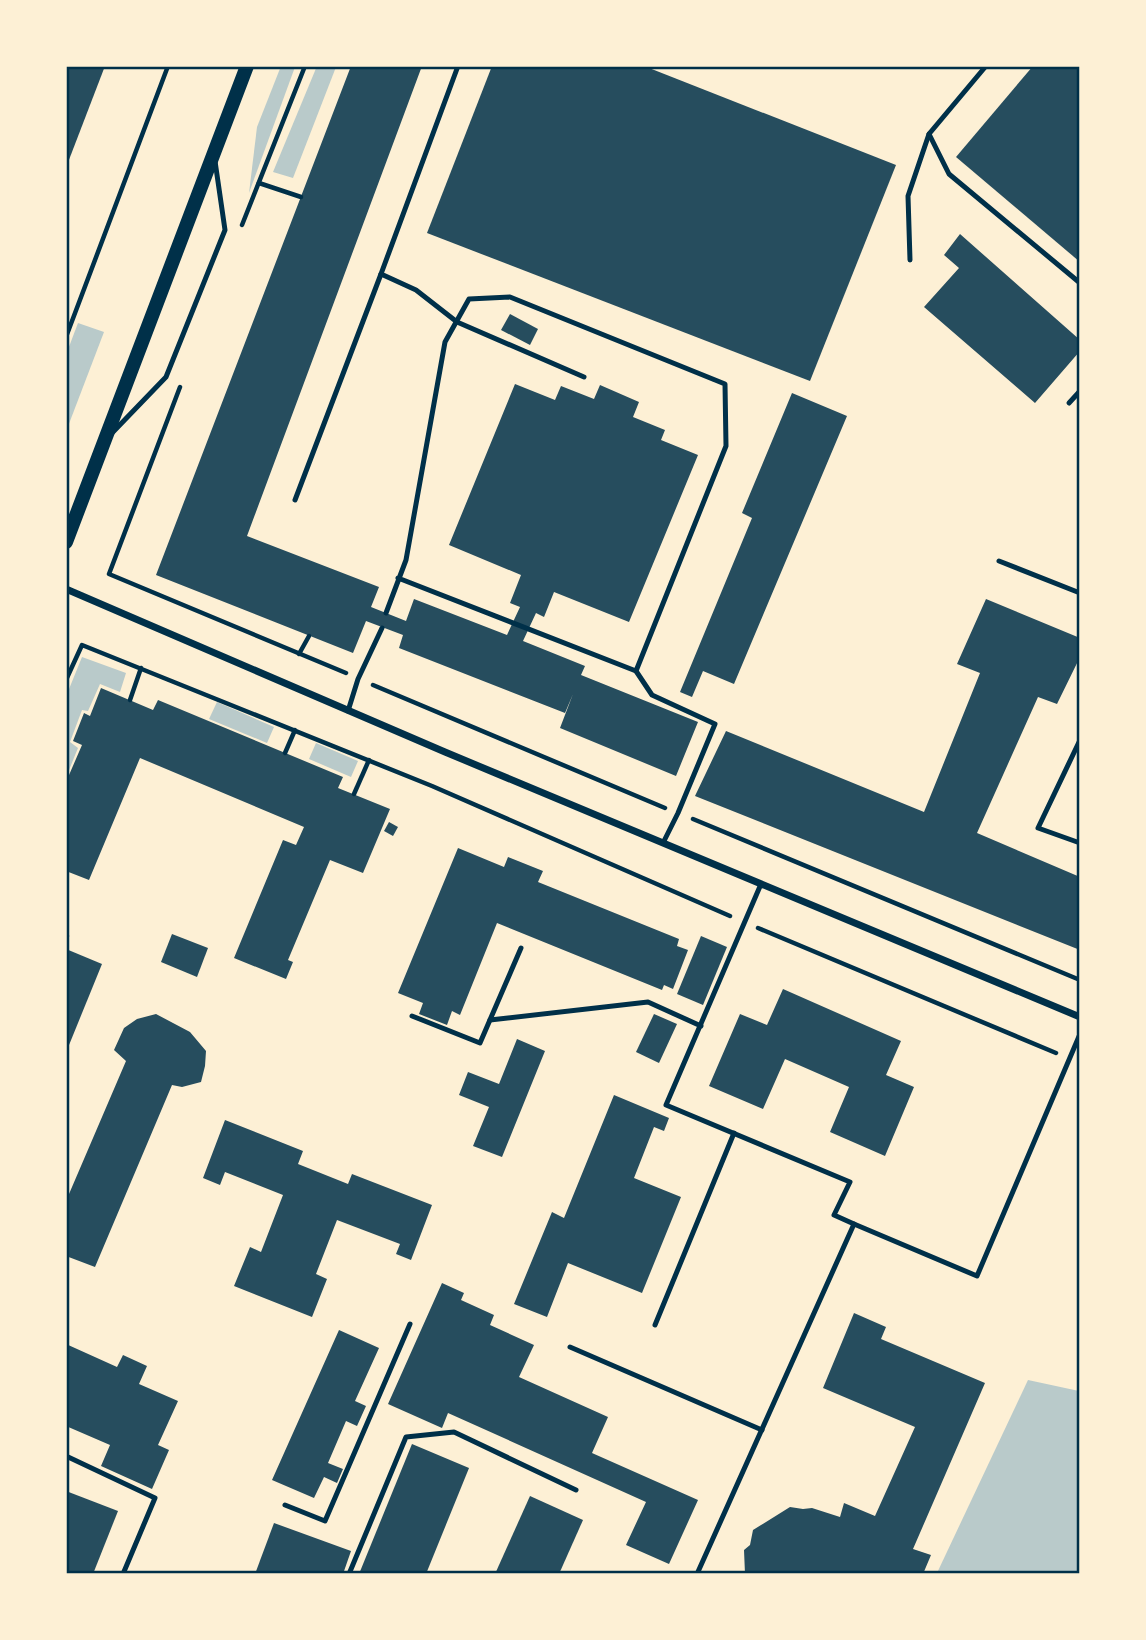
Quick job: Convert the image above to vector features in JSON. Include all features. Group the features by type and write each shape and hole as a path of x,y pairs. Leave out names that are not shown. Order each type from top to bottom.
{"main road":[{"path":"66,542 247,66"}],"street":[{"path":"66,589 348,711 1080,1017"}],"lane":[{"path":"295,500 458,66"},
{"path":"910,260 908,195 929,134 986,66"},
{"path":"929,134 949,174 1080,283"},
{"path":"103,442 166,377 225,230 214,152"},
{"path":"381,274 416,290 457,322 584,377"},
{"path":"386,613 406,560 445,342 469,299 510,297 724,384 726,446 636,671"},
{"path":"1069,404 1080,391"},
{"path":"999,561 1080,593"},
{"path":"398,578 636,671 652,695 715,724 663,843"},
{"path":"348,711 358,679 382,628"},
{"path":"1080,740 1038,828 1080,843"},
{"path":"761,884 666,1104 850,1182 834,1215 977,1276 1080,1034"},
{"path":"412,1016 480,1043 521,948"},
{"path":"490,1020 648,1002 701,1026"},
{"path":"655,1325 734,1133"},
{"path":"697,1573 854,1224"},
{"path":"285,1506 325,1521 410,1324"},
{"path":"570,1347 762,1430"},
{"path":"349,1573 406,1437 454,1432 576,1490"},
{"path":"66,1456 155,1498 123,1573"}],"path":[{"path":"66,337 168,66"},
{"path":"259,183 301,197"},
{"path":"299,654 309,636"},
{"path":"66,680 82,645 369,760 1069,1058"},
{"path":"130,700 141,668"},
{"path":"285,753 295,730"},
{"path":"354,794 369,760"}],"shaded area":[{"path":"281,66 295,67 249,193 257,127"},
{"path":"317,66 336,67 293,178 273,172"},
{"path":"78,323 104,332 67,429 67,352"},
{"path":"82,657 126,673 120,692 100,684 88,711 82,710 70,742 78,748 67,775 67,694"},
{"path":"217,702 274,727 267,743 209,719"},
{"path":"316,743 358,761 351,777 309,759"},
{"path":"1028,1380 1079,1391 1079,1573 937,1573"}],"building":[{"path":"66,66 105,66 67,165 66,165"},
{"path":"351,66 422,66 247,536 379,587 371,607 406,621 414,599 507,635 520,607 510,603 521,575 449,545 515,384 555,400 561,386 594,399 600,385 639,402 633,417 665,430 661,440 698,455 629,622 554,592 544,617 536,613 523,641 585,666 581,675 698,722 676,776 560,728 573,694 565,713 399,648 403,635 366,621 353,653 156,575"},
{"path":"492,66 644,66 896,165 810,381 427,233"},
{"path":"1033,66 1080,66 1080,262 956,157"},
{"path":"960,234 1080,340 1080,351 1035,403 924,307 959,268 944,255"},
{"path":"510,314 538,329 530,345 501,330"},
{"path":"792,393 847,416 734,684 703,671 692,697 680,692 752,518 742,513"},
{"path":"986,599 1080,638 1080,657 1057,704 1038,697 977,833 1080,877 1080,950 695,796 726,731 924,812 980,673 957,664"},
{"path":"101,688 153,710 158,700 343,777 338,788 390,809 363,873 330,860 288,960 293,962 286,979 234,958 283,840 296,845 304,827 140,758 89,880 66,871 66,782 82,745 73,741 84,713 90,716"},
{"path":"389,822 398,827 393,836 384,831"},
{"path":"458,848 504,867 508,857 543,871 538,882 679,939 677,946 688,950 673,989 664,985 662,990 497,923 460,1015 452,1011 447,1025 419,1014 423,1003 398,993"},
{"path":"172,934 208,948 197,977 161,962"},
{"path":"701,936 727,947 703,1005 677,994"},
{"path":"66,949 102,964 67,1050 66,1050"},
{"path":"783,989 901,1041 886,1075 914,1087 885,1156 830,1132 849,1087 785,1059 763,1109 709,1086 740,1014 767,1025"},
{"path":"156,1014 190,1032 206,1051 205,1066 201,1082 182,1087 172,1085 95,1267 66,1256 66,1201 126,1061 114,1050 124,1028 137,1019"},
{"path":"654,1014 677,1024 659,1063 636,1052"},
{"path":"517,1039 545,1051 502,1157 473,1146 489,1107 459,1095 468,1072 499,1084"},
{"path":"614,1095 669,1118 664,1131 654,1127 634,1178 681,1197 642,1293 568,1263 547,1317 514,1304 552,1212 564,1218"},
{"path":"225,1120 303,1151 298,1164 348,1184 352,1174 432,1205 411,1260 396,1254 400,1244 337,1220 316,1274 327,1279 312,1317 234,1286 250,1247 261,1252 283,1195 225,1172 220,1185 203,1178"},
{"path":"442,1283 464,1293 461,1300 494,1315 490,1325 534,1345 519,1377 608,1417 592,1453 698,1500 669,1564 626,1545 646,1502 448,1413 442,1428 388,1404"},
{"path":"854,1313 886,1327 881,1339 985,1383 913,1549 931,1555 923,1574 745,1574 744,1550 750,1545 753,1530 790,1507 812,1508 840,1517 844,1503 875,1516 915,1427 823,1388"},
{"path":"339,1330 379,1348 355,1401 366,1406 357,1426 346,1421 328,1463 343,1469 337,1483 324,1477 314,1498 272,1480"},
{"path":"66,1344 117,1367 123,1355 147,1366 139,1384 178,1401 158,1445 169,1450 152,1489 101,1466 110,1445 66,1426"},
{"path":"412,1444 469,1468 426,1574 359,1574"},
{"path":"66,1491 118,1511 93,1574 66,1574"},
{"path":"530,1496 583,1520 559,1574 495,1574"},
{"path":"274,1523 351,1551 343,1574 255,1574"}]}
